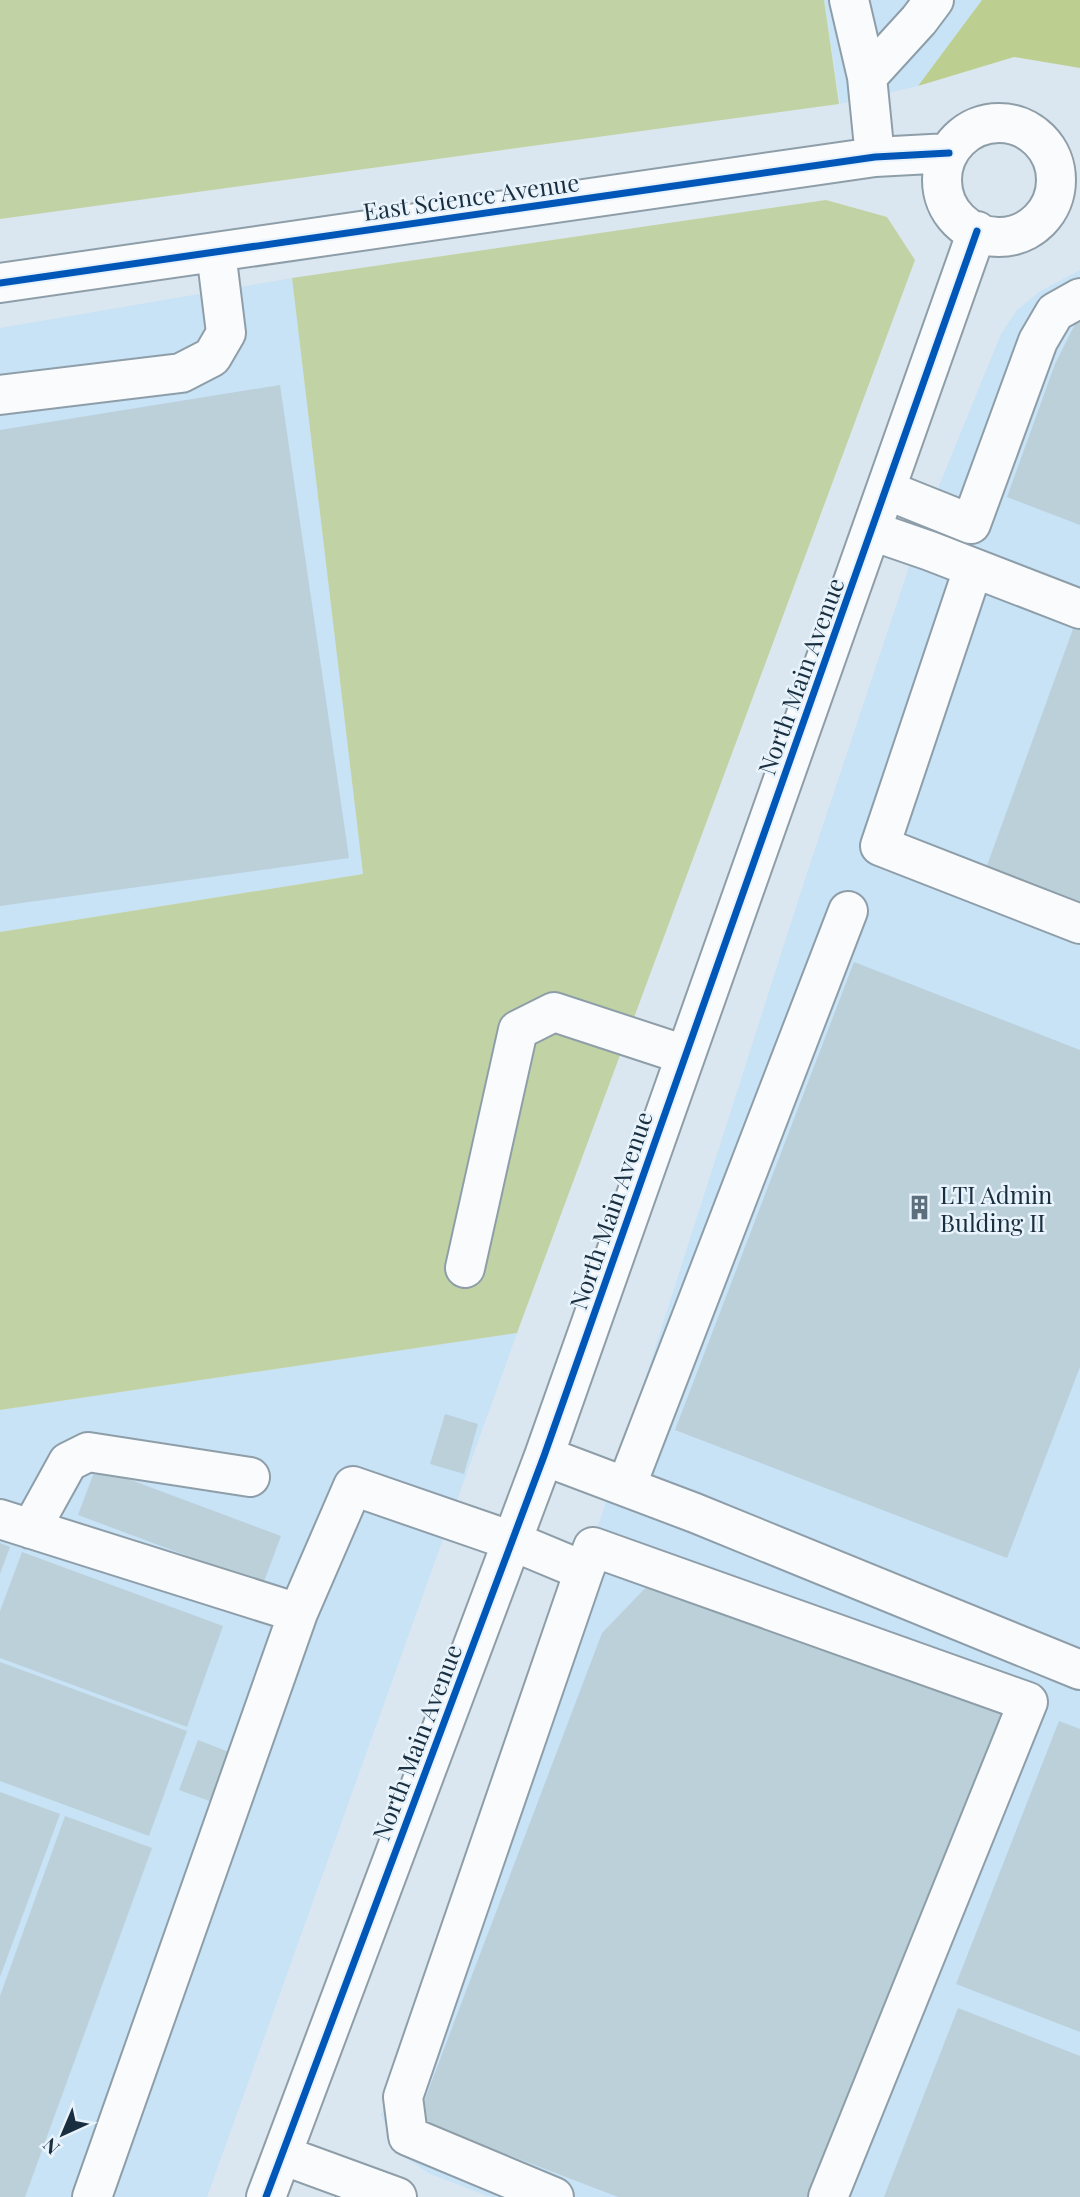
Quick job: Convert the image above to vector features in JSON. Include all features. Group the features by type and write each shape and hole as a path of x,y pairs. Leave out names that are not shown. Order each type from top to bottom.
{"street":[{"path":"849,0 867,77 875,157"},
{"path":"867,77 934,0"},
{"path":"990,123 1008,123 1026,129 1040,139 1051,154 1056,171 1068,191 1038,222 1021,233 1002,237 983,235 966,226 946,201 942,185 943,169 948,153 959,139 990,123"},
{"name":"East Science Avenue","path":"0,283 875,157 948,153"},
{"name":"North Main Avenue","path":"266,2197 544,1456 977,231"},
{"path":"0,395 181,373 212,357 226,333 216,252"},
{"path":"886,491 971,524 1038,341 1055,312 1080,298"},
{"path":"872,531 1080,609"},
{"path":"973,569 880,846 1080,924"},
{"path":"626,1487 848,911"},
{"path":"465,1268 517,1030 554,1012 685,1055"},
{"path":"250,1476 88,1452 68,1462 15,1524 298,1613"},
{"path":"544,1456 1080,1670"},
{"path":"92,2197 298,1613 353,1486 512,1541 583,1571"},
{"path":"554,2197 408,2136 403,2097 593,1546 1028,1702 828,2197"},
{"path":"282,2155 397,2197"}],"shaded area":[{"path":"824,0 982,0 918,86 840,104"},
{"path":"1080,270 1080,2197 490,2197 428,2173 401,2154 381,2115 602,1514 806,876 923,525 1001,334 1017,310 1039,292"},
{"path":"292,278 363,874 0,932 0,328"},
{"path":"517,1333 207,2197 0,2197 0,1410"}],"green space":[{"path":"0,0 824,0 839,104 0,219"},
{"path":"982,0 1080,0 1080,68 1014,57 918,86"},
{"path":"826,200 887,217 915,260 517,1333 0,1410 0,932 363,874 292,278"}],"building":[{"path":"1080,321 1080,525 1007,497 1055,364 1075,324"},
{"path":"280,385 349,858 0,906 0,430"},
{"path":"1077,618 1080,620 1080,918 981,882"},
{"name":"LTI Admin Bulding II","path":"854,962 1080,1050 1080,1367 1007,1558 675,1430"},
{"path":"445,1414 478,1424 464,1474 430,1464"},
{"path":"96,1467 281,1536 263,1584 78,1515"},
{"path":"0,1543 10,1547 0,1574"},
{"path":"22,1552 223,1626 187,1727 0,1658 0,1611"},
{"path":"655,1578 1017,1706 822,2197 618,2197 417,2120 602,1633"},
{"path":"0,1662 187,1731 149,1836 0,1781"},
{"path":"1059,1721 1080,1729 1080,2032 956,1984"},
{"path":"198,1740 234,1754 215,1803 179,1790"},
{"path":"0,1792 60,1814 0,1977"},
{"path":"65,1816 152,1848 25,2197 0,2197 0,1996"},
{"path":"958,2008 1080,2056 1080,2197 884,2197"}],"cycle path":[{"path":"0,283 875,157 949,153"},
{"path":"266,2197 544,1456 977,231"}],"place":[{"name":"LTI Admin Bulding II","path":"920,1208"}]}
